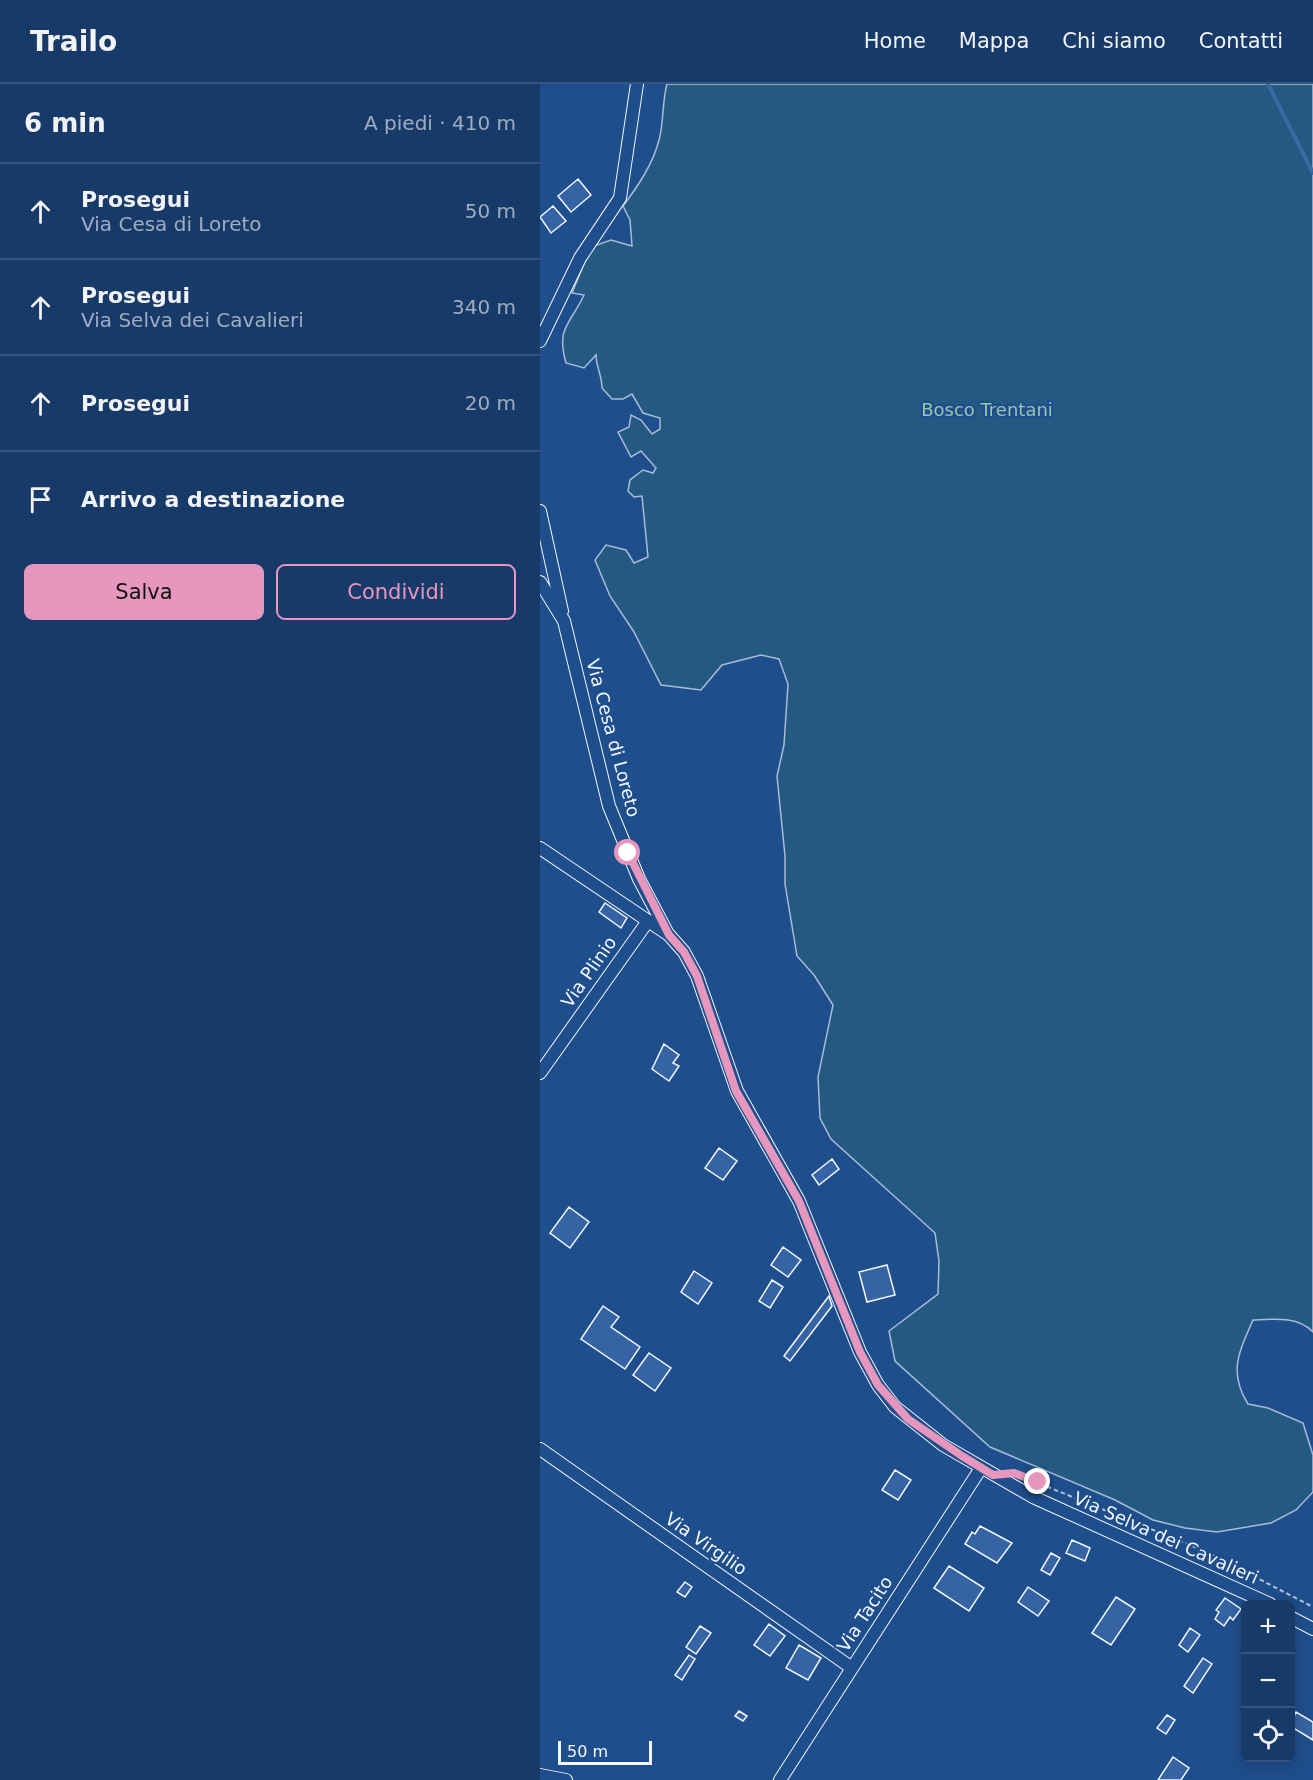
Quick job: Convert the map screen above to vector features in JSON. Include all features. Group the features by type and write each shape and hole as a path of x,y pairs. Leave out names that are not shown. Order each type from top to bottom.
{"street":[{"path":"540,341 580,258 620,198 638,84"},
{"path":"540,511 564,621"},
{"name":"Via Cesa di Loreto","path":"540,582 564,621 609,806 639,879 669,935"},
{"name":"Via Selva dei Cavalieri","path":"540,848 669,935 684,952 697,976 736,1091 799,1201 860,1352 873,1377 889,1400 908,1419 981,1468 1064,1512 1259,1600"},
{"name":"Via Plinio","path":"540,1073 648,921"},
{"name":"Via Virgilio","path":"540,1449 852,1668"},
{"name":"Via Tacito","path":"780,1780 981,1468"},
{"path":"1295,1620 1313,1629"},
{"path":"540,1775 566,1780"}],"path":[{"path":"1022,1476 1208,1552 1313,1607"}],"green space":[{"name":"Bosco Trentani","path":"667,84 1313,84 1313,1332 1293,1321 1253,1320 1240,1352 1237,1372 1238,1382 1248,1404 1268,1408 1303,1423 1313,1455 1313,1492 1296,1510 1271,1523 1217,1532 1185,1528 1153,1520 1115,1500 990,1447 895,1361 889,1331 938,1294 939,1261 935,1233 831,1139 820,1118 818,1077 833,1005 814,975 797,956 785,884 785,856 777,776 784,745 788,684 779,659 761,655 722,665 701,690 661,685 634,632 610,596 595,560 606,545 626,550 634,563 648,557 642,496 634,497 628,491 630,480 643,470 653,473 656,468 641,451 631,457 618,432 629,427 631,415 641,420 652,434 660,429 660,418 643,413 632,394 623,399 612,399 602,388 596,355 584,368 566,363 563,351 564,334 584,295 572,293 591,247 611,240 632,246 630,220 623,206 653,158 661,133"}],"building":[{"path":"578,179 591,195 571,212 558,196"},
{"path":"553,206 566,221 551,233 540,217"},
{"path":"605,903 627,918 621,928 599,912"},
{"path":"664,1044 679,1055 673,1063 679,1066 669,1081 652,1069"},
{"path":"719,1148 737,1161 723,1180 705,1168"},
{"path":"832,1159 839,1169 819,1185 812,1175"},
{"path":"569,1207 589,1222 570,1248 550,1233"},
{"path":"783,1247 801,1260 788,1277 771,1265"},
{"path":"887,1265 895,1295 867,1302 859,1272"},
{"path":"694,1271 712,1283 698,1304 681,1292"},
{"path":"772,1280 783,1287 770,1308 759,1301"},
{"path":"829,1296 832,1306 790,1361 784,1356"},
{"path":"603,1306 619,1317 611,1327 640,1347 625,1369 581,1339"},
{"path":"649,1353 671,1368 655,1391 633,1375"},
{"path":"895,1470 911,1480 898,1500 882,1490"},
{"path":"980,1526 1012,1543 997,1563 965,1544 972,1532 975,1534"},
{"path":"1072,1540 1090,1548 1085,1561 1066,1553"},
{"path":"1051,1553 1060,1558 1050,1575 1041,1570"},
{"path":"949,1566 984,1588 969,1611 934,1588"},
{"path":"685,1582 692,1587 685,1597 677,1592"},
{"path":"1028,1587 1049,1601 1038,1616 1018,1602"},
{"path":"1116,1597 1135,1609 1111,1645 1092,1633"},
{"path":"1225,1598 1241,1609 1233,1620 1230,1617 1224,1626 1215,1619 1219,1612 1216,1610"},
{"path":"769,1624 785,1636 770,1656 754,1645"},
{"path":"700,1626 711,1633 696,1654 686,1647"},
{"path":"1190,1628 1200,1635 1188,1652 1179,1645"},
{"path":"799,1645 821,1658 808,1680 786,1668"},
{"path":"689,1655 695,1659 682,1680 675,1675"},
{"path":"1203,1658 1212,1664 1193,1693 1184,1686"},
{"path":"739,1711 747,1716 743,1721 735,1716"},
{"path":"1296,1712 1313,1722 1313,1740 1295,1729"},
{"path":"1167,1715 1175,1720 1166,1734 1157,1728"},
{"path":"1173,1757 1189,1768 1181,1780 1158,1780"}],"waterway":[{"path":"1268,84 1313,173"}],"route":[{"path":"628,853 669,935 684,952 697,976 736,1091 799,1201 860,1352 878,1385 895,1407 943,1445 993,1475 1014,1473 1038,1482"}]}
